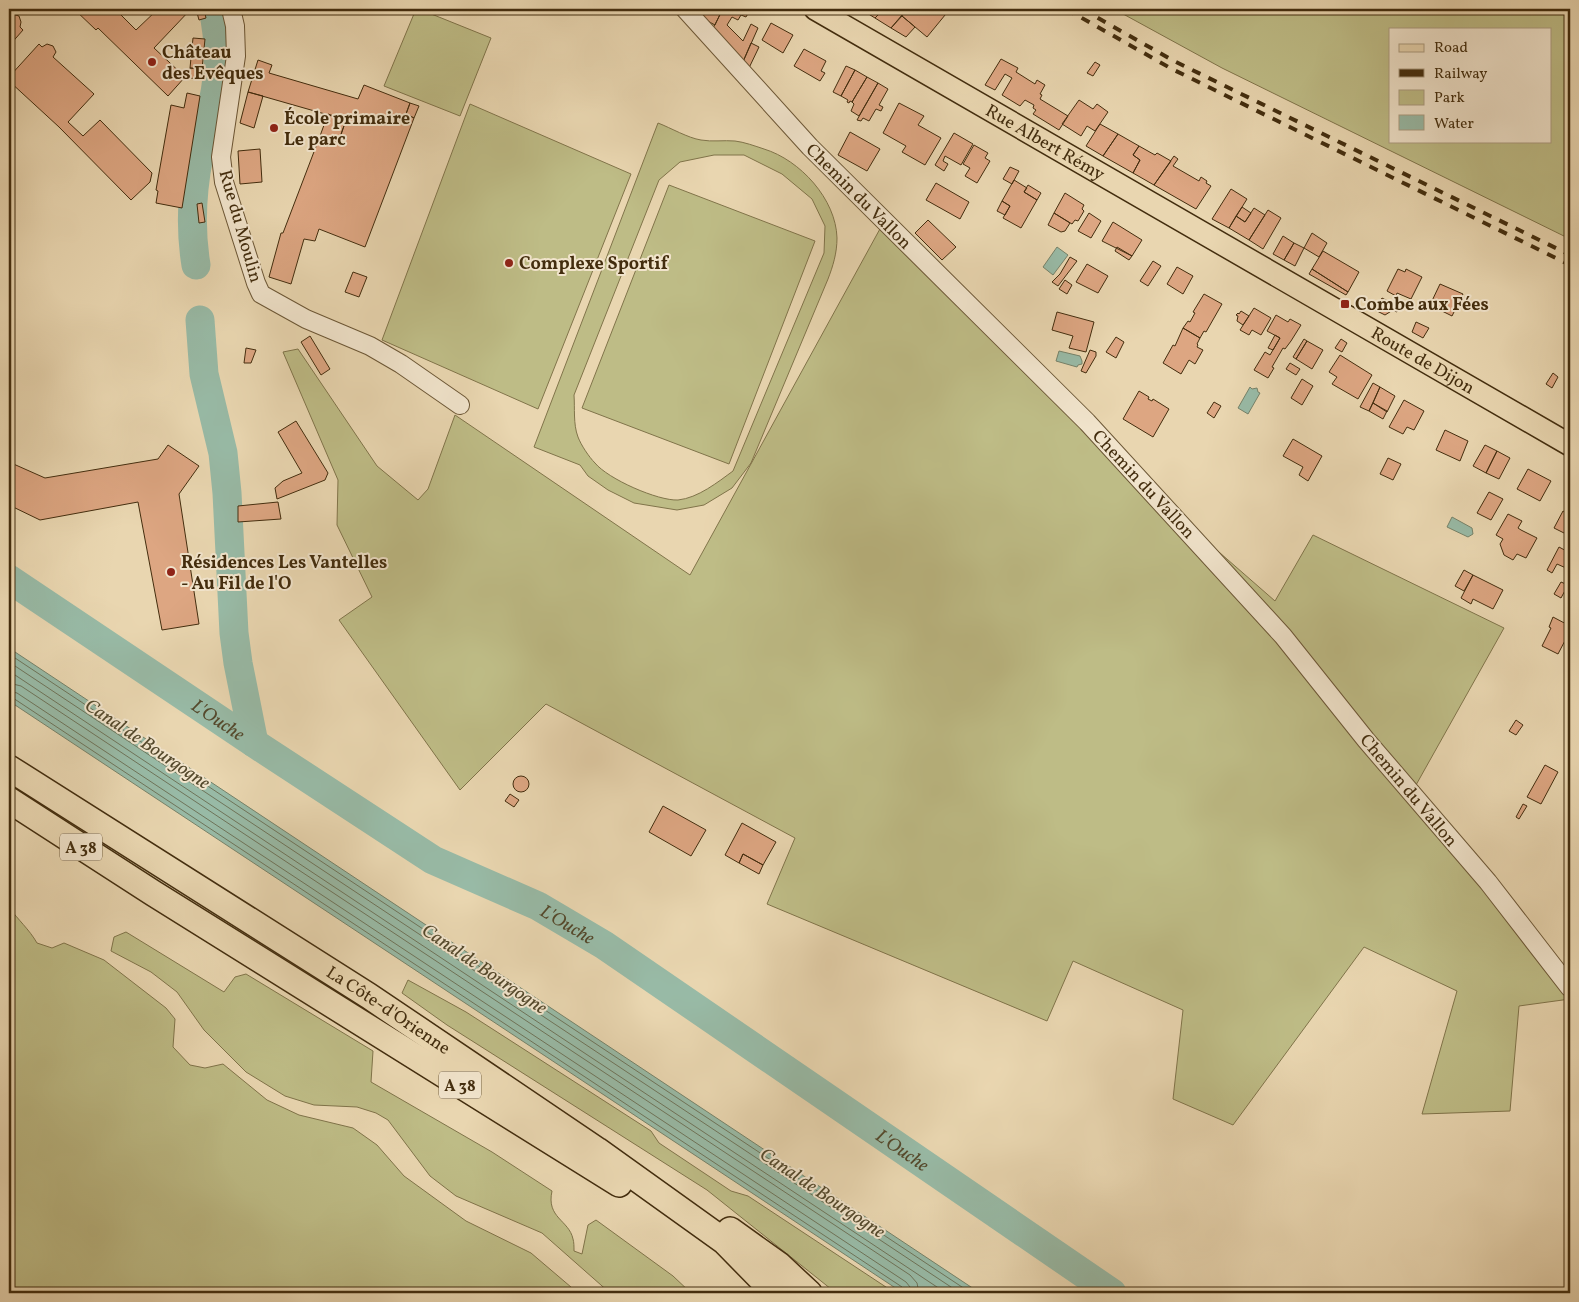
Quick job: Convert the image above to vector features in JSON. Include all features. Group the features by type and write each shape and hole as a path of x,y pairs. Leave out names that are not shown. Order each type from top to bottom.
{"highway":[{"path":"9,756 106,829"},
{"name":"La Côte-d'Orienne","path":"9,768 369,996 597,1150 724,1241 775,1293"},
{"name":"La Côte-d'Orienne","path":"9,800 153,893 627,1189 707,1248 755,1293"},
{"path":"597,1150 728,1229 794,1278 809,1293"}],"main road":[{"name":"Rue Albert Rémy","path":"815,9 1277,275"},
{"name":"Route de Dijon","path":"1277,275 1570,445"}],"street":[{"name":"Rue du Moulin","path":"231,9 235,26 236,56 221,157 224,182 261,294 306,319 370,346 401,364 460,405"},
{"name":"Chemin du Vallon","path":"684,9 810,147 1087,422 1283,636 1366,740 1488,882 1570,988"}],"green space":[{"path":"416,9 491,38 460,116 384,86"},
{"path":"1114,9 1570,9 1570,239 1222,68"},
{"path":"470,104 631,174 538,409 382,340"},
{"path":"658,123 696,139 750,144 777,154 803,172 814,183 830,209 835,223 837,238 834,259 828,279 751,463 732,488 704,505 677,510 634,503 608,490 588,476 580,465 534,447","holes":["714,155 744,155 782,174 812,199 825,226 824,253 733,471 707,489 685,499 678,500 658,497 634,488 611,476 601,469 585,451 576,432 574,395 659,180 680,162"]},
{"path":"669,185 815,241 729,464 582,408"},
{"path":"881,227 1164,504 1275,601 1313,535 1504,628 1416,785 1570,993 1570,999 1519,1006 1510,1111 1422,1114 1457,991 1364,947 1233,1125 1173,1099 1183,1010 1073,961 1047,1021 767,904 795,838 546,704 460,790 339,620 372,597 337,525 338,480 283,352 298,349 377,466 418,500 428,489 455,415 690,575"},
{"path":"9,907 37,943 52,948 64,943 104,960 166,1008 175,1019 173,1047 190,1065 205,1068 223,1064 267,1100 299,1115 353,1128 377,1145 404,1176 466,1221 531,1253 578,1293 9,1293"},
{"path":"126,932 224,992 235,977 246,974 373,1051 371,1082 492,1152 552,1191 552,1207 571,1233 574,1251 582,1254 588,1225 596,1220 673,1276 691,1293 610,1293 542,1233 456,1196 430,1176 388,1120 376,1113 357,1107 314,1105 285,1096 246,1072 204,1030 177,992 151,972 111,951 114,937"},
{"path":"408,980 466,1012 651,1131 659,1143 731,1191 748,1196 895,1293 836,1293 707,1190 447,1025 402,993"}],"water":[{"path":"1057,247 1068,255 1053,275 1043,267"},
{"path":"1059,351 1080,356 1082,364 1077,367 1056,361"},
{"path":"1250,387 1252,389 1257,388 1260,393 1248,414 1238,408"},
{"path":"1452,517 1472,528 1473,534 1468,537 1447,527"},
{"name":"Canal de Bourgogne","path":"9,648 980,1293 903,1293 9,701"}],"building":[{"name":"Château des Evêques","path":"74,9 115,9 136,30 158,9 191,9 154,48 185,77 168,96 98,28 96,30"},
{"name":"Château des Evêques","path":"196,9 204,9 206,18 199,20"},
{"path":"691,9 722,10 715,25 702,18 703,15"},
{"path":"723,9 750,10 746,17 741,15 738,20 732,17 727,25 743,41 751,24 758,28 742,64 711,32"},
{"path":"863,9 884,9 875,18"},
{"path":"884,9 907,9 891,28 875,18"},
{"path":"907,9 950,9 927,37 902,16"},
{"path":"12,14 19,16 20,27 23,30 9,46 9,17"},
{"path":"902,16 915,27 906,37 891,28"},
{"path":"771,23 793,35 783,53 762,40"},
{"path":"193,38 205,39 202,69 190,68"},
{"path":"751,43 759,47 748,70 742,64"},
{"path":"39,44 42,47 47,44 53,46 56,52 53,57 94,94 68,122 83,136 100,120 152,173 150,182 131,200 59,127 9,81 9,77"},
{"path":"804,49 826,61 821,71 825,73 820,81 794,66"},
{"path":"1001,59 1018,68 1016,72 1035,84 1037,80 1045,85 1040,94 1042,95 1040,99 1068,116 1059,130 1033,114 1036,110 1033,108 1034,105 1025,100 1020,106 1002,95 1012,78 1005,74 995,90 985,85"},
{"path":"258,60 272,65 269,73 358,99 364,85 410,103 406,114 414,118 365,247 319,229 315,241 304,239 291,284 269,277 281,233 283,233 320,136 338,143 346,120 248,92"},
{"path":"1095,62 1100,65 1093,76 1087,73"},
{"path":"846,66 855,70 841,96 833,92"},
{"path":"190,68 202,69 201,79 189,78"},
{"path":"855,70 867,77 852,102 850,101 849,103 847,102 848,100 841,96"},
{"path":"867,77 878,83 859,116 851,111 854,104 852,102"},
{"path":"878,83 888,89 879,105 883,107 881,111 876,109 869,121 863,118 861,121 857,120"},
{"path":"248,92 263,96 254,128 240,123"},
{"path":"187,93 200,96 182,208 156,203 158,191 156,190 171,105 184,108"},
{"path":"1079,100 1093,109 1097,104 1108,112 1095,131 1087,126 1081,136 1062,124"},
{"path":"410,103 419,106 414,118 406,114"},
{"path":"899,103 924,116 918,125 941,138 925,165 902,152 906,146 883,133"},
{"path":"328,114 346,120 338,143 320,136"},
{"path":"1100,124 1118,134 1103,156 1086,146"},
{"path":"850,132 880,149 867,171 838,155"},
{"path":"954,133 973,144 961,165 945,156 943,161 948,164 944,171 935,165"},
{"path":"1118,134 1139,146 1133,155 1140,160 1133,173 1103,156"},
{"path":"974,145 988,153 985,158 990,161 977,183 965,176 970,168 963,164"},
{"path":"1139,146 1171,161 1154,185 1133,173 1140,160 1133,155"},
{"path":"260,149 262,182 240,184 238,151"},
{"path":"1174,156 1178,159 1173,166 1199,181 1201,177 1211,186 1196,209 1154,185"},
{"path":"1010,167 1019,171 1012,184 1003,179"},
{"path":"1014,180 1027,188 1024,192 1037,200 1021,228 1003,218 1010,206 1002,201"},
{"path":"936,183 969,202 960,219 926,200"},
{"path":"1028,185 1041,193 1037,200 1024,192"},
{"path":"1231,189 1247,199 1229,228 1212,219"},
{"path":"1065,193 1084,205 1082,209 1084,211 1078,221 1075,220 1072,224 1054,213"},
{"path":"1002,201 1010,206 1005,215 997,211"},
{"path":"202,203 205,222 199,223 197,204"},
{"path":"1242,207 1251,213 1245,222 1236,216"},
{"path":"1254,208 1265,215 1249,240 1229,228 1236,216 1245,222"},
{"path":"1268,210 1281,218 1263,249 1249,240"},
{"path":"1054,213 1070,223 1065,231 1061,232 1048,225"},
{"path":"1089,213 1101,221 1091,238 1078,231"},
{"path":"928,220 956,247 942,260 915,233"},
{"path":"1113,222 1142,240 1132,256 1102,241"},
{"path":"1312,233 1327,243 1319,257 1304,248"},
{"path":"1283,236 1294,243 1284,260 1273,254"},
{"path":"1294,243 1304,248 1295,266 1284,260"},
{"path":"1117,247 1132,256 1129,260 1115,251"},
{"path":"1323,251 1359,272 1348,292 1312,269"},
{"path":"1070,257 1077,261 1058,286 1052,282 1060,274"},
{"path":"1153,261 1161,266 1148,286 1140,281"},
{"path":"1087,264 1108,276 1098,293 1076,282"},
{"path":"1177,267 1193,276 1183,294 1167,284"},
{"path":"1312,269 1348,292 1346,295 1309,274"},
{"path":"1398,269 1405,272 1406,269 1422,277 1411,299 1397,293 1396,296 1387,291"},
{"path":"353,272 367,277 359,297 345,292"},
{"path":"1065,280 1072,285 1067,294 1059,289"},
{"path":"1440,284 1463,294 1452,316 1430,305"},
{"path":"1204,294 1222,304 1206,332 1204,331 1200,338 1183,328 1188,321 1190,322 1195,313 1193,312"},
{"path":"1382,298 1399,307 1397,312 1393,310 1385,315 1375,310"},
{"path":"1254,308 1271,318 1261,335 1252,330 1249,335 1240,330"},
{"path":"1241,311 1249,316 1243,325 1237,321 1238,316 1236,315"},
{"path":"1057,312 1094,322 1086,352 1069,348 1073,336 1052,330"},
{"path":"1276,315 1288,322 1290,319 1301,325 1285,349 1283,348 1268,378 1254,370 1265,352 1270,355 1280,338 1267,331"},
{"path":"1416,322 1429,328 1423,338 1412,332"},
{"path":"1183,328 1200,338 1197,347 1203,350 1195,364 1189,360 1181,374 1163,363 1173,345 1175,346"},
{"path":"1275,335 1280,338 1273,350 1268,348"},
{"path":"310,336 330,369 321,375 301,342"},
{"path":"1116,337 1124,342 1116,358 1106,352"},
{"path":"1304,339 1307,341 1296,359 1293,357"},
{"path":"1341,339 1347,343 1342,352 1335,348"},
{"path":"1307,341 1323,350 1312,369 1296,359"},
{"path":"246,348 256,350 251,363 244,363"},
{"path":"1090,350 1096,352 1096,356 1086,373 1081,371"},
{"path":"1340,355 1372,375 1358,399 1332,384 1337,377 1329,372"},
{"path":"1290,363 1300,369 1296,375 1286,369"},
{"path":"1553,373 1558,377 1552,388 1546,384"},
{"path":"1302,379 1313,386 1302,405 1291,398"},
{"path":"1373,383 1380,387 1369,411 1360,407"},
{"path":"1380,387 1395,396 1387,412 1373,403"},
{"path":"1139,391 1149,397 1148,399 1152,401 1153,399 1169,409 1153,437 1123,419"},
{"path":"1404,400 1424,411 1414,430 1407,427 1403,434 1389,427"},
{"path":"1214,402 1221,406 1214,418 1207,413"},
{"path":"1373,403 1387,411 1383,419 1369,411"},
{"path":"296,421 328,473 325,480 277,499 275,488 283,481 302,473 278,432"},
{"path":"1445,430 1468,441 1460,461 1436,450"},
{"path":"1293,439 1322,456 1308,481 1299,475 1303,467 1283,456"},
{"name":"Résidences Les Vantelles - Au Fil de l'O","path":"168,445 199,466 179,494 199,624 162,630 138,502 40,520 9,505 9,462 45,478 158,459"},
{"path":"1485,445 1497,451 1486,473 1473,466"},
{"path":"1497,451 1510,458 1499,479 1486,473"},
{"path":"1388,458 1401,464 1393,480 1380,474"},
{"path":"1528,469 1551,481 1540,501 1517,489"},
{"path":"1489,492 1503,499 1491,520 1477,513"},
{"path":"278,502 281,519 238,522 238,506"},
{"path":"1563,511 1570,515 1570,526 1566,534 1554,528"},
{"path":"1508,514 1522,521 1518,528 1537,538 1526,558 1517,554 1513,560 1504,555 1500,544 1503,539 1496,535"},
{"path":"1559,547 1570,553 1570,559 1566,568 1557,564 1552,573 1547,570"},
{"path":"1464,570 1473,575 1464,591 1455,586"},
{"path":"1473,575 1503,590 1493,609 1473,599 1471,604 1461,598"},
{"path":"1561,582 1568,585 1561,598 1554,594"},
{"path":"1553,617 1570,626 1570,631 1558,654 1542,646 1551,628 1549,627"},
{"path":"1516,720 1523,725 1516,735 1509,731"},
{"path":"1545,765 1558,772 1541,804 1527,797"},
{"path":"518,776 524,776 529,781 527,790 518,792 513,787 513,781"},
{"path":"510,794 519,800 514,807 505,801"},
{"path":"1523,804 1527,806 1519,819 1516,817"},
{"path":"663,806 706,830 691,856 649,832"},
{"path":"742,823 776,842 763,865 743,854 739,863 725,855"},
{"path":"743,854 763,865 759,874 739,863"}],"waterway":[{"path":"196,265 192,224 195,182 199,155 213,103 218,67 217,33 213,9"},
{"path":"200,320 204,374 223,453 227,493 234,633 254,743"},
{"name":"L'Ouche","path":"9,579 433,860 538,906 604,945 1112,1293"}],"railway":[{"path":"1066,9 1172,69 1570,265"},
{"path":"1082,9 1174,61 1570,255"}],"place":[{"name":"Château des Evêques","path":"152,62"},
{"name":"École primaire Le parc","path":"274,128"},
{"name":"Complexe Sportif","path":"509,263"},
{"name":"Combe aux Fées","path":"1345,304"},
{"name":"Résidences Les Vantelles - Au Fil de l'O","path":"171,572"}]}
